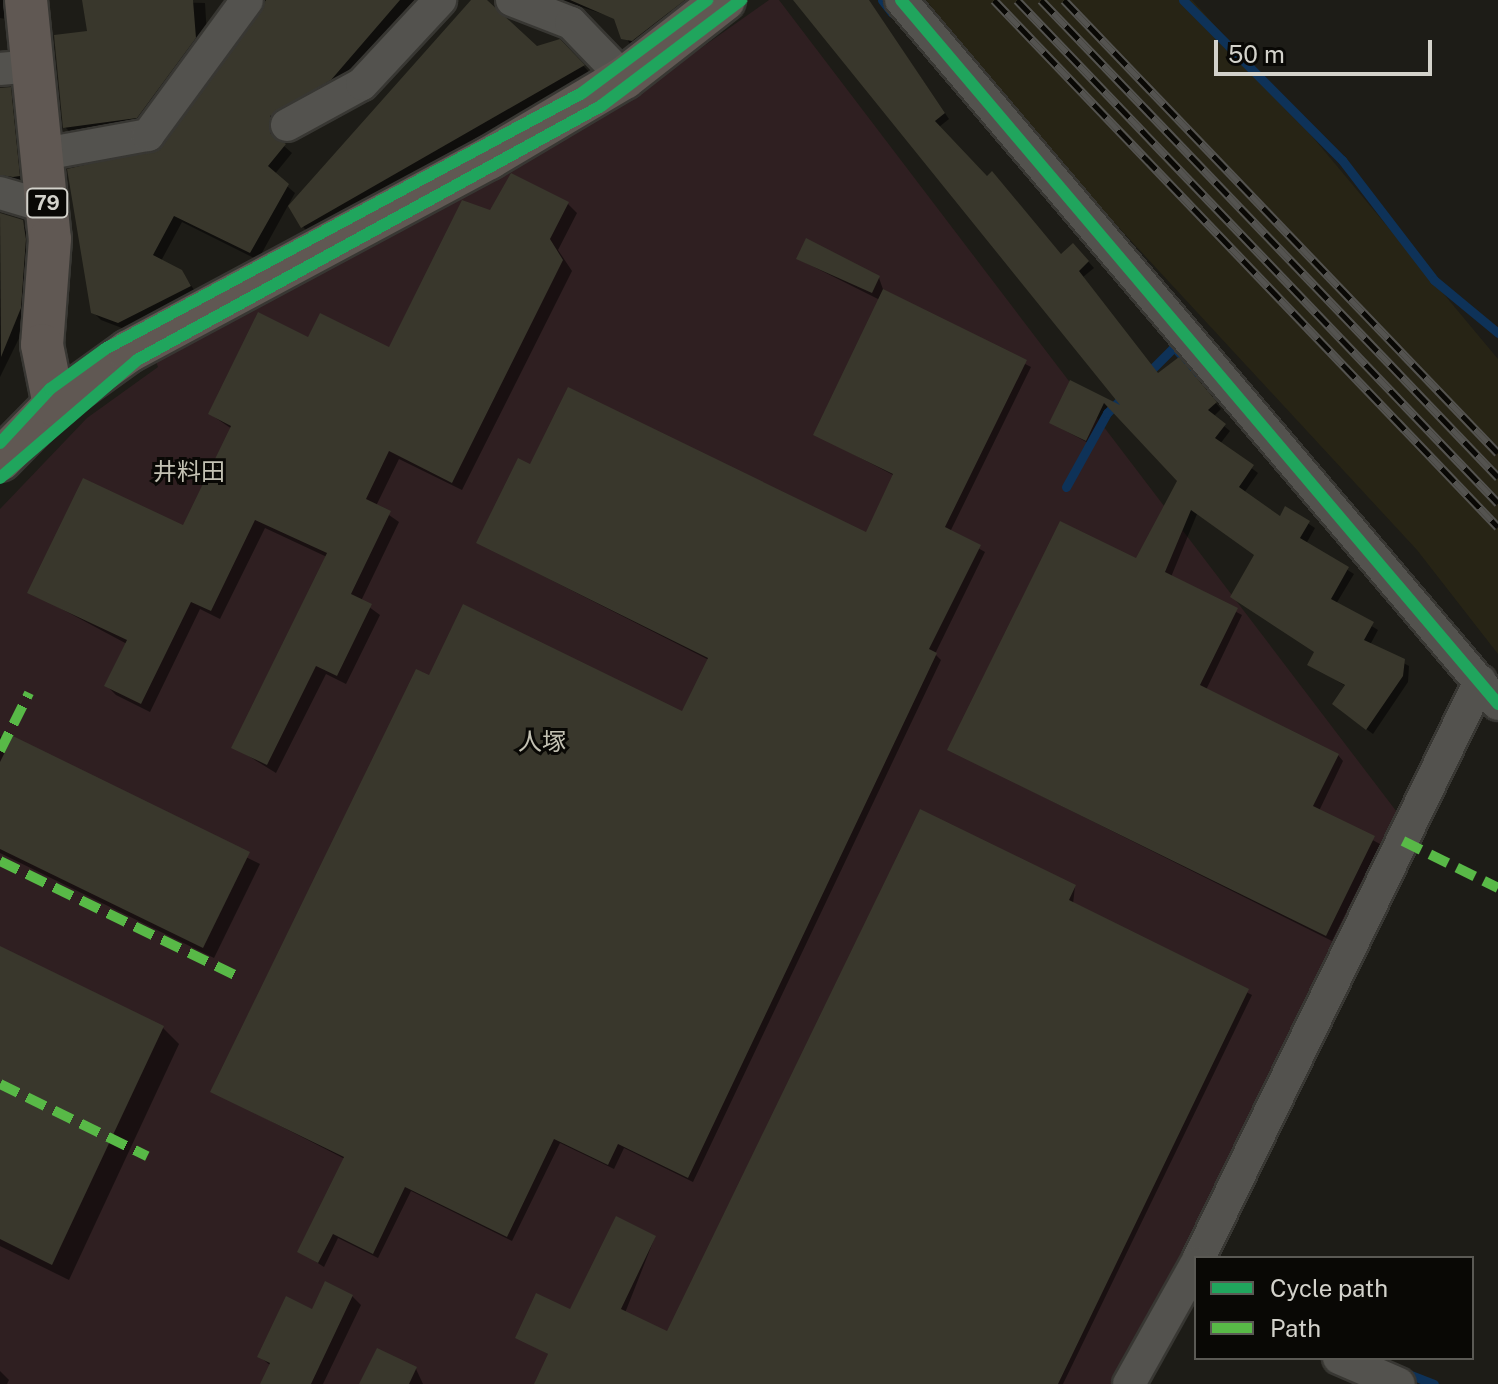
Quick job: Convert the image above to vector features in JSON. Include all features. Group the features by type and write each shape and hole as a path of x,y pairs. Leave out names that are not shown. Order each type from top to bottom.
{"main road":[{"name":"79","path":"26,0 17,67 44,154 48,207 42,345 54,405"},
{"path":"0,460 54,405 239,286 489,158 624,78 723,0"}],"street":[{"path":"44,154 148,135 218,13 247,0"},
{"path":"287,125 362,84 440,0"},
{"path":"512,0 571,23 624,78"},
{"path":"901,0 1489,692 1200,1256"},
{"path":"0,193 48,207"},
{"path":"1129,1384 1163,1314 1192,1283"},
{"path":"1344,1360 1399,1384"}],"shaded area":[{"path":"769,0 779,0 1403,820 1117,1384 0,1384 0,509 87,418 158,367 155,359 650,84"},
{"path":"926,0 1192,0 1281,99 1498,359 1498,654 1417,550 1035,137"}],"building":[{"path":"82,0 193,0 196,38 137,118 63,128 54,35 87,31"},
{"path":"266,0 400,0 331,80 270,116 270,133 286,144 268,166 289,184 250,253 174,216 153,255 182,270 191,286 118,323 91,313 67,169 162,147"},
{"path":"471,0 487,0 537,46 560,39 585,65 301,228 288,206"},
{"path":"570,0 685,0 632,41 621,39 614,19"},
{"path":"793,0 869,0 945,113 935,121 987,176 992,171 1061,254 1073,243 1089,261 1079,271 1158,373 1179,357 1217,402 1208,410 1226,424 1215,438 1254,465 1239,487 1280,516 1285,506 1310,521 1300,538 1349,567 1331,599 1374,622 1364,640 1405,659 1403,676 1366,730 1332,704 1345,685 1307,665 1314,652 1230,597 1254,555 1191,510 1165,572 1238,608 1200,685 1339,754 1313,806 1375,836 1326,936 947,750 1060,521 1136,558 1177,481 1104,403 1086,441 1049,423 1070,380 1120,405"},
{"path":"11,87 20,176 13,177 0,175 0,88"},
{"path":"511,173 569,202 550,239 563,260 452,483 389,451 366,499 391,511 351,594 372,604 337,676 316,666 267,765 231,748 327,553 255,520 211,611 191,602 141,704 104,686 127,640 27,593 83,478 183,525 231,426 208,414 258,312 308,337 320,313 389,347 462,200 490,210"},
{"path":"0,213 23,220 26,239 21,308 1,357"},
{"path":"806,238 880,276 872,293 796,259"},
{"path":"883,289 1027,360 945,527 981,545 929,649 937,653 688,1178 618,1144 608,1165 554,1139 507,1237 405,1187 373,1254 333,1234 318,1263 297,1252 344,1157 210,1092 416,669 429,675 463,604 682,711 708,658 476,543 518,458 530,464 568,387 866,532 893,474 813,435"},
{"path":"13,736 250,852 203,948 0,849 0,762"},
{"path":"920,809 1076,885 1069,900 1249,989 1058,1384 534,1384 548,1354 515,1338 536,1293 570,1309 616,1216 656,1236 621,1309 667,1331"},
{"path":"0,946 164,1026 52,1265 0,1239"},
{"path":"325,1281 353,1295 311,1384 260,1384 270,1363 257,1357 286,1296 312,1309"},
{"path":"377,1348 417,1367 409,1384 359,1384"}],"waterway":[{"path":"882,0 892,13"},
{"path":"1183,0 1342,160 1434,280 1498,333"},
{"path":"1145,376 1174,347 1198,374"},
{"path":"1066,487 1107,413 1126,394"},
{"path":"1403,1372 1434,1384"}],"railway":[{"path":"994,0 1498,527"},
{"path":"1017,0 1498,503"},
{"path":"1041,0 1498,477"},
{"path":"1064,0 1498,453"}],"marked path":[{"path":"0,751 29,693"},
{"path":"1403,841 1498,888"},
{"path":"0,861 235,975"},
{"path":"0,1084 147,1156"}],"cycle path":[{"path":"0,443 50,389 105,349 582,93 707,0"},
{"path":"0,478 137,360 601,106 741,0"},
{"path":"901,0 1498,704"}],"district":[{"name":"井料田","path":"189,472"},
{"name":"人塚","path":"542,742"}]}
